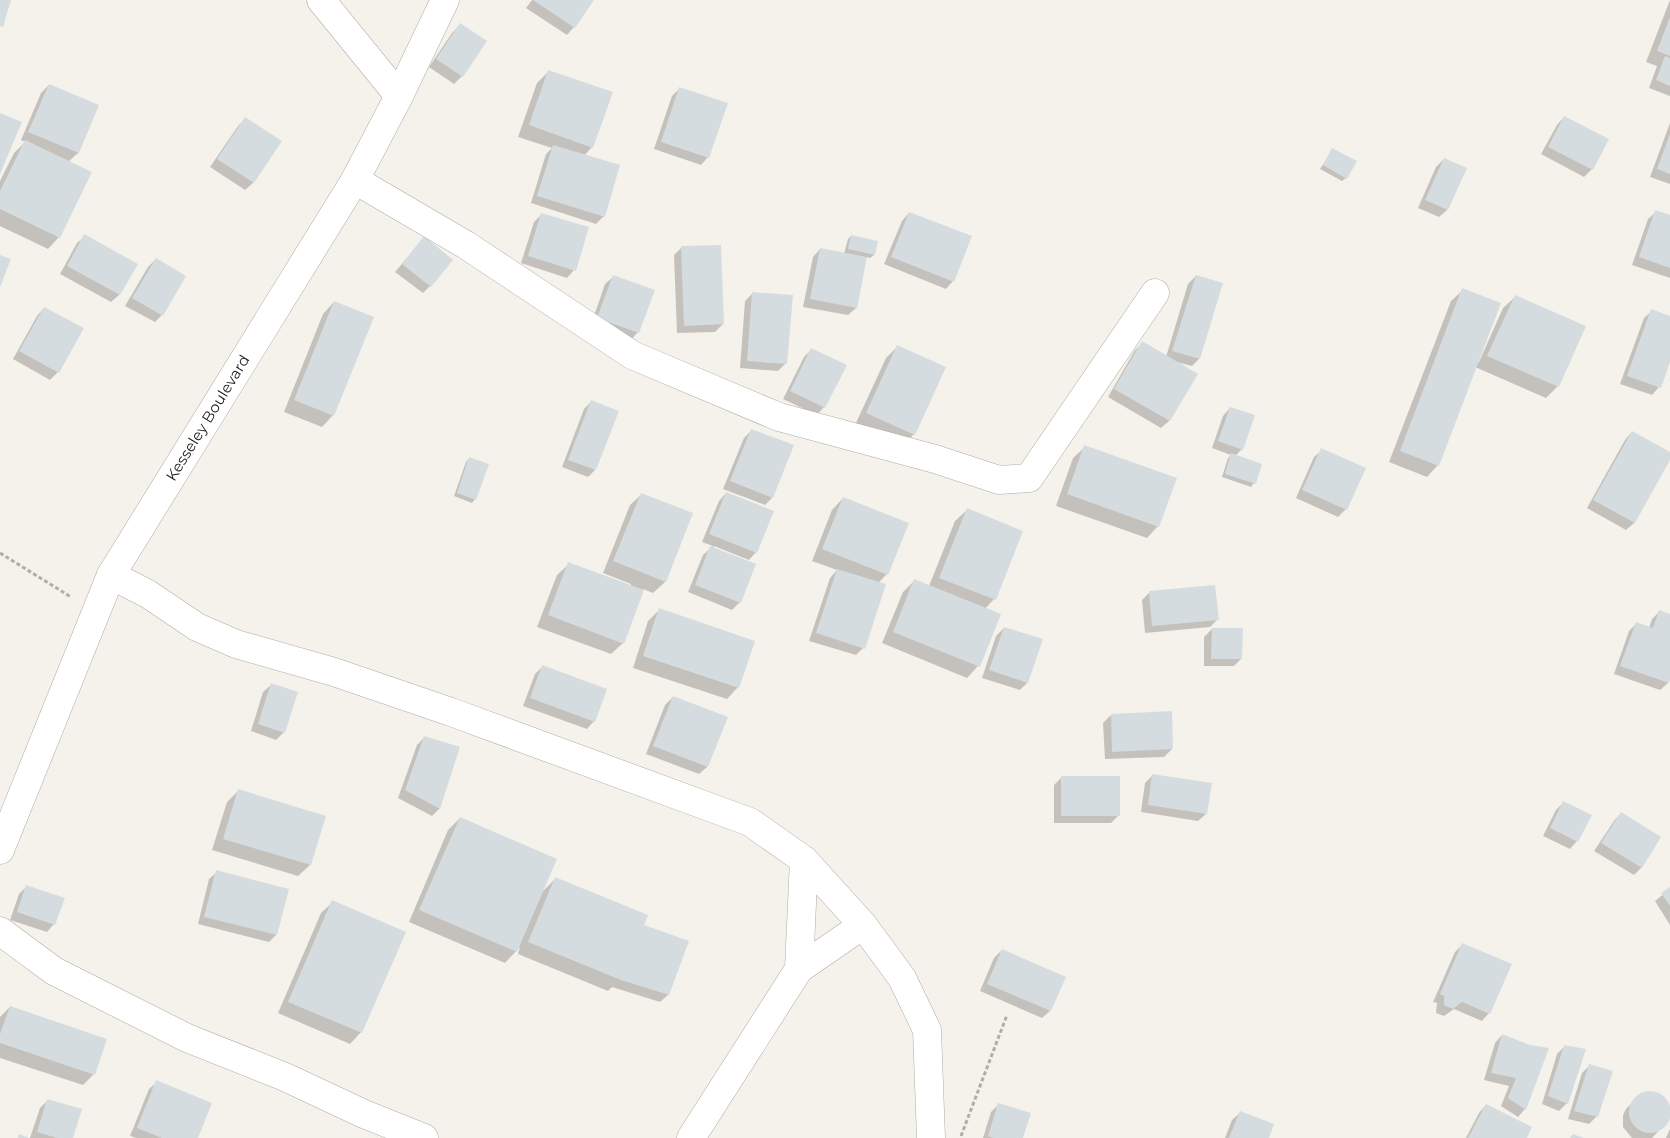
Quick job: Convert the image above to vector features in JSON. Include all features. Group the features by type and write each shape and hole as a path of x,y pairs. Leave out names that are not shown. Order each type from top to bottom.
{"street":[{"path":"321,0 399,96"},
{"name":"Kesseley Boulevard","path":"0,850 111,575 355,180 399,96 445,0"},
{"path":"355,180 466,245 632,355 779,417 935,459 999,480 1029,478 1156,293"},
{"path":"111,575 148,594 197,627 236,644 334,672 424,703 750,822 804,860 863,925 902,978 927,1030 932,1138"},
{"path":"799,969 804,860"},
{"path":"691,1138 799,969 863,925"},
{"path":"0,931 54,971 187,1038 285,1076 364,1114 424,1138"}],"path":[{"path":"0,553 97,613"},
{"path":"960,1138 1007,1015"}],"building":[{"path":"0,0 11,0 3,27 0,26"},
{"path":"533,0 594,0 575,28"},
{"path":"1670,17 1670,56 1657,51"},
{"path":"460,23 487,41 463,77 436,59"},
{"path":"1665,56 1670,58 1670,86 1656,80"},
{"path":"548,70 613,92 593,148 529,125"},
{"path":"49,84 99,105 79,153 28,132"},
{"path":"679,87 728,103 709,158 661,142"},
{"path":"0,113 22,122 0,174"},
{"path":"1564,116 1609,139 1593,170 1548,147"},
{"path":"245,117 282,141 254,183 217,159"},
{"path":"1670,134 1670,174 1657,169"},
{"path":"25,140 92,172 60,238 0,209 0,191"},
{"path":"553,145 620,165 605,217 537,196"},
{"path":"1332,148 1357,161 1347,179 1323,165"},
{"path":"1444,158 1467,168 1448,210 1425,200"},
{"path":"1655,210 1670,215 1670,268 1639,257"},
{"path":"909,212 972,236 954,282 891,257"},
{"path":"541,213 589,227 576,271 528,256"},
{"path":"84,234 138,264 120,295 67,266"},
{"path":"851,235 878,241 875,255 848,249"},
{"path":"424,236 453,260 431,287 402,264"},
{"path":"721,245 724,324 684,326 681,246"},
{"path":"820,248 867,257 857,308 810,299"},
{"path":"0,255 11,259 0,287"},
{"path":"156,258 186,276 163,316 132,298"},
{"path":"613,275 655,290 639,333 597,318"},
{"path":"1196,275 1223,283 1200,359 1172,351"},
{"path":"1462,288 1501,303 1439,466 1400,451"},
{"path":"752,292 793,295 787,364 747,361"},
{"path":"1515,295 1586,326 1559,387 1487,356"},
{"path":"334,301 374,317 334,416 294,400"},
{"path":"44,307 84,328 59,373 19,351"},
{"path":"1651,309 1670,316 1670,362 1661,388 1627,376"},
{"path":"1142,341 1198,374 1170,421 1114,389"},
{"path":"897,345 946,367 915,435 866,413"},
{"path":"811,348 847,365 825,408 790,391"},
{"path":"591,400 619,411 596,470 568,460"},
{"path":"1230,407 1255,415 1243,450 1218,441"},
{"path":"751,429 794,445 773,498 730,481"},
{"path":"1632,431 1670,452 1670,460 1635,523 1593,500"},
{"path":"1084,445 1177,478 1159,527 1067,494"},
{"path":"1321,448 1366,468 1347,510 1302,490"},
{"path":"1231,453 1262,464 1256,484 1225,474"},
{"path":"469,457 489,464 476,500 457,493"},
{"path":"726,492 774,511 757,553 709,534"},
{"path":"641,493 693,513 666,582 613,561"},
{"path":"843,497 909,523 888,575 822,549"},
{"path":"967,508 1023,531 996,600 939,578"},
{"path":"710,546 756,564 741,603 695,585"},
{"path":"568,562 644,590 624,644 548,615"},
{"path":"837,569 886,584 865,649 816,633"},
{"path":"914,579 1001,614 980,667 893,632"},
{"path":"1215,585 1219,620 1152,626 1149,591"},
{"path":"659,608 755,641 739,688 643,656"},
{"path":"1659,610 1670,614 1669,683 1620,666 1636,622 1653,628"},
{"path":"1004,627 1043,639 1028,683 989,670"},
{"path":"1212,628 1243,628 1242,659 1211,659"},
{"path":"542,665 607,689 595,722 530,698"},
{"path":"271,683 298,692 285,733 258,724"},
{"path":"673,696 728,717 708,767 653,746"},
{"path":"1172,711 1173,749 1112,752 1111,714"},
{"path":"424,736 460,747 440,809 405,790"},
{"path":"1152,774 1212,783 1207,814 1148,805"},
{"path":"1061,776 1120,776 1120,816 1061,816"},
{"path":"238,789 326,816 311,865 223,839"},
{"path":"1563,801 1592,815 1578,842 1550,828"},
{"path":"1621,812 1661,837 1642,868 1601,843"},
{"path":"460,817 557,859 517,952 419,910"},
{"path":"216,870 289,889 277,935 204,917"},
{"path":"555,877 648,915 644,925 689,941 669,995 621,980 528,942"},
{"path":"26,885 65,898 55,925 17,912"},
{"path":"1670,887 1670,906 1661,893"},
{"path":"332,900 406,932 362,1033 288,1002"},
{"path":"1462,943 1512,964 1490,1014 1462,1002 1453,1009 1444,1005 1444,996 1440,994"},
{"path":"1002,949 1066,977 1051,1011 987,984"},
{"path":"10,1006 107,1039 95,1075 0,1043 0,1034"},
{"path":"1502,1034 1530,1045 1549,1048 1526,1110 1508,1098 1516,1078 1491,1073"},
{"path":"1564,1045 1586,1049 1568,1104 1548,1096"},
{"path":"1589,1064 1613,1071 1598,1117 1574,1111"},
{"path":"156,1080 212,1103 198,1138 162,1138 137,1128"},
{"path":"1650,1091 1665,1097 1671,1112 1665,1127 1650,1133 1635,1127 1629,1112 1635,1097"},
{"path":"47,1099 82,1109 73,1138 57,1138 37,1132"},
{"path":"998,1103 1031,1113 1023,1138 993,1138 988,1136"},
{"path":"1486,1104 1532,1127 1527,1138 1468,1138"},
{"path":"1240,1111 1274,1124 1269,1138 1229,1138"},
{"path":"19,1134 29,1138 18,1138"},
{"path":"1573,1134 1584,1138 1570,1138"}]}
